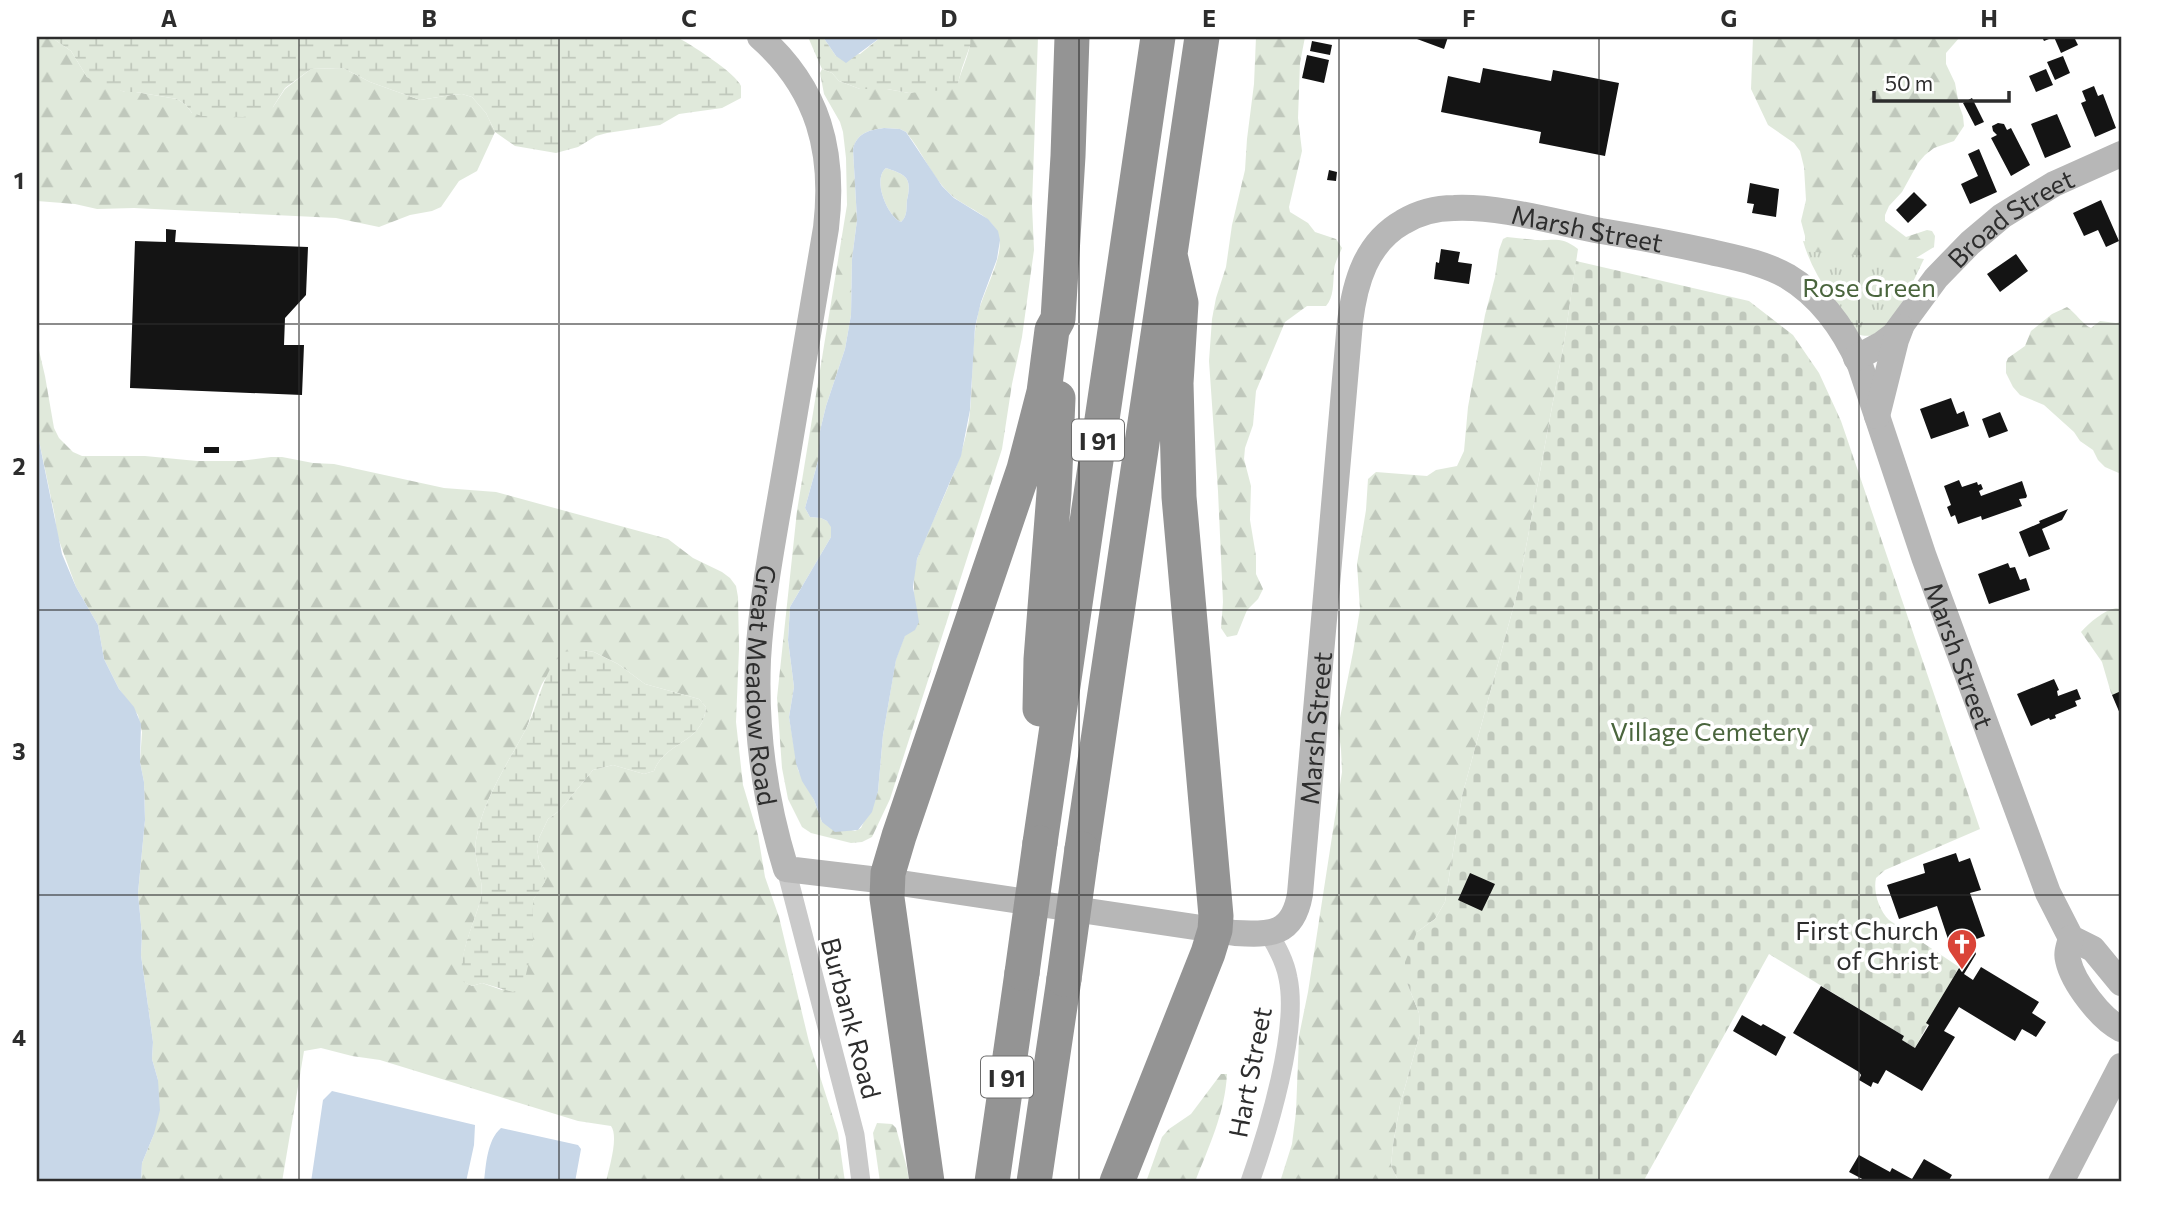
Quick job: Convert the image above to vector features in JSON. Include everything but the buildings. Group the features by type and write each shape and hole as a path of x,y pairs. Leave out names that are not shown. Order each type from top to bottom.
{"highway":[{"path":"927,1182 887,898 887,881 899,836 1024,469 1044,392 1052,330 1058,319 1072,37"},
{"name":"I 91","path":"992,1182 1158,37"},
{"name":"I 91","path":"1034,1182 1202,37"},
{"path":"1116,1182 1203,965 1214,930 1216,900 1178,475 1176,383 1181,303 1170,255"},
{"path":"1049,783 1041,740 1039,695 1063,335 1062,324 1058,319"}],"street":[{"name":"Great Meadow Road","path":"760,37 791,70 807,94 818,118 829,173 827,228 767,576 758,658 764,771 769,807 786,869"},
{"name":"Broad Street","path":"1856,358 1894,335 1921,296 1952,261 2002,216 2054,184 2121,154"},
{"name":"Marsh Street","path":"1269,934 1284,928 1293,918 1300,894 1352,301 1361,270 1384,237 1403,222 1429,211 1467,208 1532,217 1741,259 1784,274 1809,291 1834,318 1856,358 2004,778 2048,893 2071,939 2067,958 2077,980 2099,1013 2121,1029"},
{"path":"1877,416 1903,322"},
{"path":"786,869 887,881 1214,930 1269,934"},
{"name":"Burbank Road","path":"786,869 855,1135 861,1182"},
{"name":"Hart Street","path":"1250,1182 1272,1109 1290,1014 1288,974 1269,934"},
{"path":"2071,939 2093,948 2121,982"},
{"path":"2061,1182 2121,1066"}],"green space":[{"path":"37,37 51,37 71,51 87,77 125,92 177,99 192,113 273,107 285,89 311,69 343,68 370,82 420,100 462,94 472,97 486,113 495,132 477,171 459,181 441,207 379,227 336,218 134,208 97,209 37,201"},
{"path":"51,37 676,37 731,74 741,86 741,98 722,108 679,114 660,125 596,136 578,147 556,153 515,146 495,132 486,113 472,97 462,94 420,100 370,82 343,68 311,69 285,88 273,107 265,113 243,117 202,116 192,113 177,99 125,92 96,83 87,77 71,51"},
{"path":"808,37 823,37 836,56 860,54 881,37 970,37 971,43 955,87 909,93 887,89 860,89 839,81 832,73 822,69"},
{"path":"970,37 1038,37 1032,205 1034,250 1022,337 1002,449 890,799 872,837 851,843 811,833 802,827 788,799 782,768 777,698 797,511 847,205 843,132 824,94 820,73 822,69 832,73 839,81 860,89 887,89 909,93 958,83","holes":["900,129 912,139 949,193 991,223 996,230 1000,246 996,265 980,306 976,327 969,420 965,438 954,474 917,559 914,572 914,593 905,635 896,659 883,735 878,791 861,828 855,831 822,822 798,770 789,717 794,687 788,640 790,607 831,537 831,525 821,518 810,517 805,508 818,461 820,431 845,349 851,315 852,259 857,220 853,149 857,139 869,131"]},
{"path":"1256,37 1305,37 1300,63 1298,118 1302,151 1289,207 1290,212 1308,223 1315,232 1336,239 1342,248 1335,265 1329,302 1326,306 1307,306 1285,322 1256,391 1253,425 1244,459 1251,486 1250,520 1256,574 1263,589 1247,610 1237,635 1227,637 1221,628 1223,602 1209,361 1212,319 1226,267 1232,225 1245,170"},
{"path":"1753,37 1960,37 1946,53 1946,64 1955,83 1964,126 1954,141 1934,148 1925,155 1885,215 1885,221 1906,237 1932,231 1935,236 1934,247 1911,259 1814,252 1805,247 1801,221 1806,200 1804,167 1800,151 1794,143 1768,125 1751,89"},
{"path":"886,168 903,175 908,182 906,212 901,222 891,213 883,197 880,180"},
{"path":"1507,237 1562,241 1578,249 1565,337 1518,590 1462,796 1445,902 1435,919 1417,932 1407,983 1419,1013 1420,1033 1400,1105 1393,1145 1391,1166 1399,1182 1280,1182 1292,1144 1299,1036 1342,772 1338,728 1360,609 1357,564 1368,479 1376,472 1427,476 1436,470 1457,466 1464,451 1468,407 1499,250 1503,239"},
{"name":"Rose Green","path":"1803,241 1924,259 1888,323 1872,335 1864,336 1856,334 1826,289"},
{"name":"Village Cemetery","path":"1576,261 1749,301 1793,335 1819,373 1841,421 1980,829 1885,870 1876,878 1876,895 1889,920 1959,967 1915,1048 1902,1040 1904,1036 1769,954 1643,1182 1399,1182 1391,1166 1393,1145 1400,1105 1420,1033 1419,1013 1407,983 1405,962 1417,932 1435,919 1445,902 1462,796 1518,590 1565,337"},
{"path":"2067,307 2091,328 2100,321 2121,322 2121,474 2105,467 2093,450 2080,441 2074,432 2044,405 2020,395 2006,373 2008,358 2025,346 2031,331 2052,314"},
{"path":"37,342 54,428 59,438 73,452 82,456 145,456 197,461 282,457 334,464 444,488 496,492 668,539 693,558 730,578 736,586 738,597 736,722 743,785 809,1042 838,1133 845,1182 606,1182 614,1145 611,1126 578,1121 380,1060 321,1048 304,1051 282,1182 141,1182 142,1163 154,1134 158,1080 152,1059 153,1042 141,955 138,893 145,820 144,782 140,762 142,732 138,715 119,689 104,659 98,625 76,587 57,535 37,431","holes":["583,650 594,652 618,664 645,684 699,699 706,707 703,719 691,736 659,761 654,771 644,774 613,765 593,770 559,811 548,819 537,849 545,870 545,881 533,900 533,945 502,990 482,983 472,986 463,981 462,971 467,939 482,891 475,847 484,810 526,729 545,679 557,667"]},
{"path":"2116,608 2121,609 2121,708 2111,693 2102,662 2081,632 2097,617"},
{"path":"562,652 594,652 618,664 645,684 699,699 706,707 703,719 691,736 659,761 654,771 644,774 613,765 593,770 559,811 548,819 537,849 545,870 545,882 533,900 533,945 523,987 513,992 482,983 472,986 462,981 461,971 464,950 482,891 475,847 479,825 496,783 526,729 545,679 555,661"},
{"path":"1221,1074 1227,1074 1223,1102 1216,1129 1195,1182 1146,1182 1162,1137 1191,1114"},
{"path":"877,1123 892,1124 896,1128 909,1182 880,1182 873,1133"}],"water":[{"path":"823,37 881,37 846,63 836,56"},
{"path":"884,128 906,132 942,186 954,198 988,219 998,231 1000,240 997,259 975,327 970,410 961,456 917,559 913,587 919,622 915,630 905,636 896,660 883,735 878,791 872,812 858,830 835,832 822,822 796,763 789,717 794,687 788,640 790,607 831,537 831,527 827,521 810,517 805,508 818,461 820,431 845,349 851,315 852,259 857,220 853,149 861,136","holes":["886,168 906,178 909,187 905,217 901,222 886,205 881,188 882,173"]},
{"path":"37,431 62,554 76,587 98,625 104,659 119,689 134,707 141,724 140,762 144,782 145,820 138,893 141,955 160,1110 142,1163 141,1182 37,1182"},
{"path":"332,1091 475,1125 474,1145 466,1182 311,1182 323,1100"},
{"path":"501,1128 578,1145 581,1149 575,1182 484,1182 490,1146"}],"place":[{"name":"First Church of Christ","path":"1962,971"}]}
